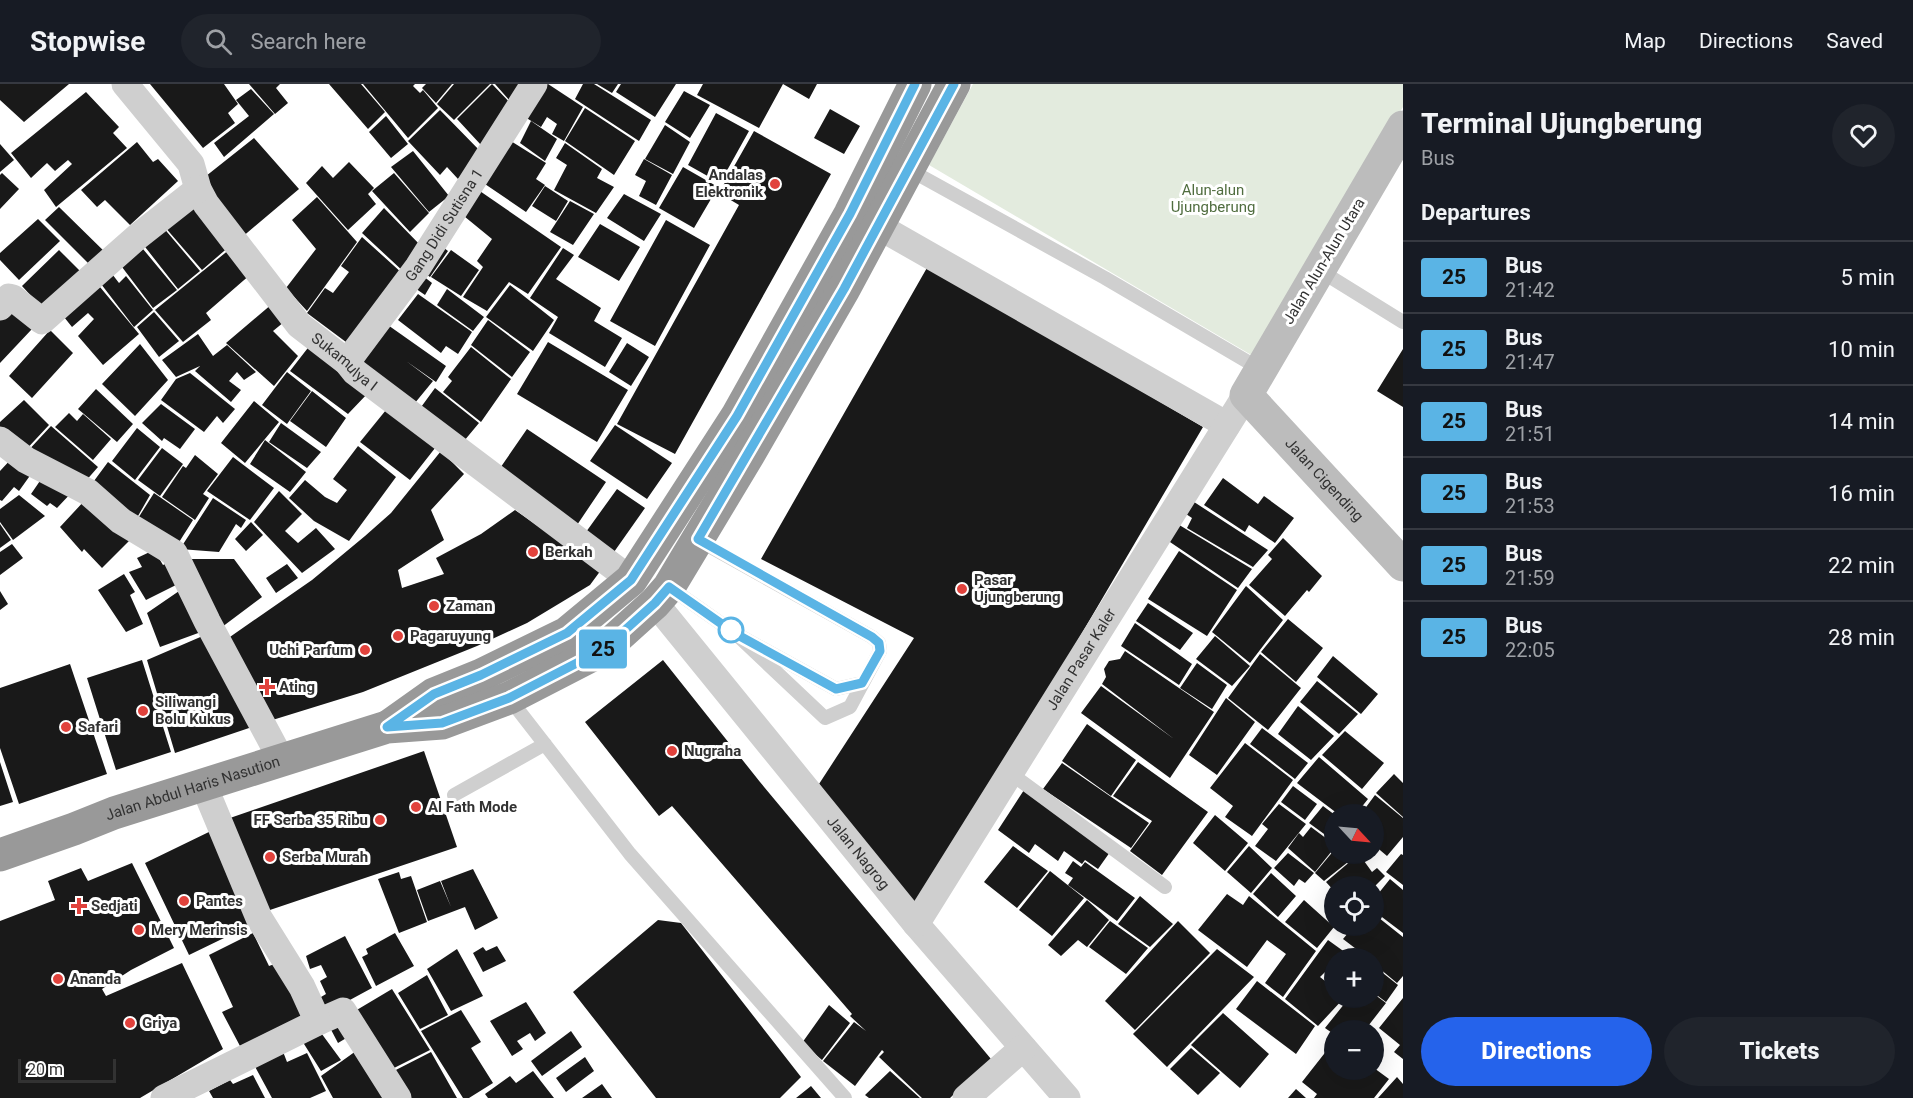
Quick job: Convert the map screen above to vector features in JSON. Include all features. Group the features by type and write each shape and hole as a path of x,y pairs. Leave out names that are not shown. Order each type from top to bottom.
{"highway":[{"name":"Jalan Abdul Haris Nasution","path":"387,727 434,694 481,675 567,633 631,580 737,416 850,214 915,84"},
{"name":"Jalan Abdul Haris Nasution","path":"0,855 74,830 114,813 387,727 442,723 509,698 604,649 662,595 698,539 844,289 954,84"}],"street":[{"name":"Sukamulya I","path":"125,84 190,164 198,189 206,204 299,325 347,362 355,372 631,580"},
{"name":"Gang Didi Sutisna 1","path":"347,362 418,267 534,84"},
{"name":"Jalan Alun-Alun Utara","path":"1253,382 1401,137"},
{"path":"0,307 9,297 13,298 42,321 137,237 198,189"},
{"path":"878,226 1227,425"},
{"name":"Jalan Pasar Kaler","path":"916,924 1253,382"},
{"name":"Jalan Cigending","path":"1253,382 1403,566"},
{"path":"0,440 26,460 88,492 122,520 174,553 207,621 282,761"},
{"name":"Jalan Nagrog","path":"662,595 916,924 1067,1098"},
{"path":"204,786 259,918 302,987 318,1022"},
{"path":"164,1098 343,1011 398,1098"},
{"path":"966,1098 1023,1048"}],"lane":[{"path":"908,169 1105,278 1253,382"},
{"path":"1319,270 1403,322"},
{"path":"698,539 872,637 879,643 880,651 850,707 825,718 736,634"},
{"path":"662,595 836,689 862,683"},
{"path":"509,698 630,854 845,1098"},
{"path":"454,795 545,744"},
{"path":"1010,773 1165,886"}],"green space":[{"name":"Alun-alun Ujungberung","path":"973,84 1403,84 1403,107 1253,356 929,165"}],"building":[{"path":"0,84 69,84 24,122 0,100"},
{"path":"150,84 224,84 238,104 228,113 235,123 203,148"},
{"path":"249,84 280,84 276,88 288,103 275,114"},
{"path":"329,84 361,84 385,112 368,129"},
{"path":"363,84 415,84 413,86 420,93 423,90 438,108 408,138"},
{"path":"426,84 452,84 436,103 422,88"},
{"path":"454,84 490,84 454,120 437,104"},
{"path":"492,84 515,108 481,145 457,119"},
{"path":"495,84 525,84 511,102"},
{"path":"539,84 548,84 583,107 564,141 552,134 557,124 547,117 541,127 520,114"},
{"path":"583,84 594,84 651,120 639,141 575,99"},
{"path":"597,84 618,84 612,93"},
{"path":"621,84 676,84 655,117 616,92"},
{"path":"703,84 783,84 759,128 697,95"},
{"path":"783,84 817,84 809,99"},
{"path":"251,89 274,114 224,157 214,143 249,116 236,100"},
{"path":"684,91 710,105 690,138 665,122"},
{"path":"86,92 119,127 113,133 127,148 56,207 44,190 72,164 68,160 55,171 47,163 31,178 11,153"},
{"path":"585,108 635,141 614,175 565,141"},
{"path":"830,109 860,126 844,154 814,138"},
{"path":"440,110 483,154 458,179 447,167 440,175 408,141"},
{"path":"716,113 749,131 720,183 688,165"},
{"path":"386,116 408,144 391,158 369,132"},
{"path":"531,121 557,139 545,161 520,143"},
{"path":"665,125 690,142 673,174 645,159"},
{"path":"754,131 831,174 675,454 617,424 739,205 719,193"},
{"path":"503,136 546,163 536,179 545,185 526,212 479,180"},
{"path":"254,138 299,189 241,238 201,180"},
{"path":"137,142 153,162 158,159 178,181 130,225 105,200 97,207 81,190"},
{"path":"565,143 602,169 597,178 614,187 596,213 554,190 567,165 556,158"},
{"path":"0,144 14,160 0,172"},
{"path":"413,151 449,196 429,212 391,167"},
{"path":"644,159 672,175 656,205 639,196 646,181 635,175"},
{"path":"349,162 374,188 368,194 376,204 348,230 306,183 322,166 333,178"},
{"path":"683,167 718,187 694,228 659,208"},
{"path":"2,173 19,189 0,209 0,175"},
{"path":"394,173 429,213 410,232 372,191"},
{"path":"545,186 568,201 556,221 532,206"},
{"path":"474,187 561,247 528,294 509,282 487,311 463,297 483,267 477,261 492,239 459,212"},
{"path":"624,194 661,214 644,241 607,218"},
{"path":"317,197 357,242 307,311 286,288 316,249 292,220"},
{"path":"196,199 231,245 202,270 164,226"},
{"path":"570,201 594,214 573,245 550,232"},
{"path":"59,207 111,258 97,272 45,220"},
{"path":"384,208 425,250 405,273 362,233"},
{"path":"38,219 60,241 19,280 0,260 0,253"},
{"path":"666,220 710,245 655,346 610,321"},
{"path":"600,224 640,247 619,281 578,257"},
{"path":"162,226 200,271 178,289 142,243"},
{"path":"362,237 403,274 350,345 307,313 325,288 333,293 349,272 341,266"},
{"path":"439,244 448,251 430,277 420,270"},
{"path":"563,248 574,255 556,279 601,308 594,321 622,338 605,367 549,333 558,317 530,298"},
{"path":"143,249 177,290 153,308 122,267"},
{"path":"230,249 251,274 206,313 211,320 183,342 155,310"},
{"path":"59,250 85,276 45,311 22,286"},
{"path":"451,250 479,270 461,296 431,277"},
{"name":"Pasar Ujungberung","path":"928,266 1203,427 916,916 819,784 914,638 761,559"},
{"path":"109,270 119,283 126,276 153,310 134,327 98,280"},
{"path":"418,272 432,283 425,295 409,284"},
{"path":"95,281 139,334 103,365 78,336 94,319 88,313 72,327 60,312"},
{"path":"510,285 554,320 533,351 486,317"},
{"path":"447,289 484,317 473,331 437,305"},
{"path":"418,294 472,332 458,354 446,346 441,353 398,320"},
{"path":"272,304 284,322 273,331 298,356 274,386 226,343"},
{"path":"9,306 32,329 0,363 0,316"},
{"path":"154,312 179,341 159,357 137,327"},
{"path":"488,320 530,352 512,377 471,345"},
{"path":"385,323 446,366 436,382 406,361 433,381 410,409 358,364"},
{"path":"50,330 73,353 32,398 9,376"},
{"path":"198,334 213,356 227,345 256,372 244,380 237,372 229,381 241,390 231,402 195,371 200,366 176,377 162,360"},
{"path":"314,340 368,393 348,414 290,371"},
{"path":"548,342 628,390 597,442 517,394"},
{"path":"627,343 649,357 631,386 609,372"},
{"path":"140,344 168,380 135,416 102,384"},
{"path":"471,347 511,379 481,422 443,392 452,381 448,377"},
{"path":"1403,349 1403,407 1377,391"},
{"path":"287,372 311,391 287,424 262,405"},
{"path":"190,373 235,409 223,423 217,416 204,432 161,400 176,379"},
{"path":"435,388 479,423 459,447 416,414"},
{"path":"96,389 133,424 117,442 78,409"},
{"path":"312,391 346,418 326,447 290,421"},
{"path":"24,400 49,425 22,454 0,436 0,422"},
{"path":"254,401 279,422 245,463 221,443"},
{"path":"161,404 195,429 180,449 164,438 162,441 142,423"},
{"path":"386,410 439,443 410,480 360,442"},
{"path":"69,413 77,421 83,414 111,439 93,460 55,427"},
{"path":"281,423 321,452 307,468 269,442"},
{"path":"615,425 672,463 647,499 590,461"},
{"path":"51,426 98,467 84,483 25,454"},
{"path":"137,428 160,447 135,480 112,461"},
{"path":"527,429 606,482 575,528 496,474"},
{"path":"265,440 306,472 290,492 250,464"},
{"path":"358,446 396,477 349,541 314,521 289,498 305,480 325,497 337,503 347,490 333,479"},
{"path":"162,448 183,464 160,496 138,480"},
{"path":"441,451 464,474 431,510 444,540 398,570 402,588 444,574 436,558 481,534 515,510 601,570 590,585 527,623 477,646 363,692 266,722 227,639 312,580 365,536 391,513"},
{"path":"195,455 218,474 203,494 209,498 195,520 162,497 183,466 186,468"},
{"path":"13,457 34,470 19,491 14,487 2,501 0,500 0,471"},
{"path":"233,457 274,488 250,520 207,491"},
{"path":"108,462 150,495 134,523 91,485"},
{"path":"44,475 73,491 57,508 50,503 47,506 31,494"},
{"path":"1223,478 1258,504 1264,496 1294,518 1275,543 1249,525 1245,532 1204,505"},
{"path":"617,489 645,508 614,552 586,532"},
{"path":"279,491 302,514 285,531 298,543 316,528 335,549 302,573 254,522"},
{"path":"154,493 193,520 176,547 135,523"},
{"path":"19,495 45,516 13,540 0,522 0,509"},
{"path":"213,498 246,520 241,528 236,524 219,552 180,549"},
{"path":"86,499 131,539 102,568 84,549 82,552 60,527"},
{"path":"1191,500 1268,550 1253,567 1187,528 1192,518 1183,512"},
{"path":"251,522 263,535 246,551 235,539"},
{"path":"1176,523 1252,569 1238,588 1167,540"},
{"path":"0,524 11,540 0,548"},
{"path":"1283,538 1322,576 1285,616 1249,585 1272,559 1268,555"},
{"path":"12,544 23,558 0,575 0,552"},
{"path":"154,550 163,565 172,561 184,581 146,600 129,572 142,567 137,558"},
{"path":"1179,551 1237,590 1207,636 1148,599"},
{"path":"191,559 234,559 262,597 222,627"},
{"path":"287,564 298,578 276,593 266,578"},
{"path":"124,574 135,592 130,595 143,624 126,632 98,590"},
{"path":"1246,586 1283,620 1250,663 1212,632"},
{"path":"182,589 201,632 160,647 147,613"},
{"path":"0,591 8,604 0,610"},
{"path":"1148,603 1193,633 1180,650 1136,621"},
{"path":"1288,619 1323,648 1296,682 1261,652"},
{"path":"1135,623 1192,664 1179,685 1121,646"},
{"path":"205,635 255,726 175,753 147,660"},
{"path":"1215,636 1250,666 1232,686 1196,659"},
{"path":"1125,651 1214,712 1170,778 1081,713 1101,686 1174,739 1102,684 1106,677 1104,669 1109,661 1120,659"},
{"path":"1260,654 1301,688 1268,730 1228,698"},
{"path":"1333,656 1378,694 1361,714 1317,677"},
{"path":"142,660 171,752 116,770 87,678"},
{"path":"663,660 760,782 991,1059 950,1098 922,1098 879,1057 884,1052 882,1050 855,1086 823,1061 854,1022 866,1031 850,1016 852,1014 672,806 659,816 585,722"},
{"path":"1197,663 1227,685 1212,709 1180,688"},
{"path":"70,664 107,774 19,804 0,748 0,688"},
{"path":"1317,681 1358,714 1339,734 1300,702"},
{"path":"1226,698 1255,722 1217,775 1189,755"},
{"path":"1298,706 1334,736 1311,760 1278,734"},
{"path":"1087,724 1136,760 1111,796 1062,761"},
{"path":"1262,728 1308,763 1295,779 1250,744"},
{"path":"1345,731 1384,763 1362,789 1322,755"},
{"path":"1245,743 1293,780 1252,836 1225,817 1233,806 1210,788"},
{"path":"424,751 457,847 261,913 230,818"},
{"path":"1319,757 1368,799 1364,804 1325,804 1297,783"},
{"path":"0,762 13,802 0,806"},
{"path":"1138,762 1208,812 1162,875 1130,851 1152,821 1113,796"},
{"path":"1062,763 1149,823 1131,848 1043,789"},
{"path":"1394,774 1403,783 1403,817 1376,793"},
{"path":"1293,786 1317,804 1305,820 1281,802"},
{"path":"1024,790 1110,852 1098,869 1085,860 1082,864 1064,851 1058,861 1035,844 1029,853 998,830"},
{"path":"1375,795 1403,818 1403,837 1387,856 1384,853 1384,804 1368,804"},
{"path":"1279,804 1306,824 1276,861 1255,846 1268,829 1262,824"},
{"path":"1323,806 1324,807 1324,834 1309,823"},
{"path":"1215,815 1248,843 1225,871 1193,843"},
{"path":"1311,827 1324,837 1324,861 1315,872 1288,848 1299,833 1303,837"},
{"path":"213,830 257,922 189,955 145,863"},
{"path":"1013,846 1048,871 1017,908 984,882"},
{"path":"1249,846 1272,868 1251,893 1227,872"},
{"path":"1288,853 1314,873 1305,883 1299,879 1294,886 1274,868"},
{"path":"1401,854 1403,855 1403,885 1386,872"},
{"path":"1073,861 1081,867 1085,862 1135,898 1117,921 1068,885 1073,878 1065,873"},
{"path":"1324,862 1345,864 1330,876 1324,876 1324,881 1315,873"},
{"path":"132,863 174,948 131,970 102,989 106,996 182,963 223,1049 140,1098 0,1098 0,921 55,900 48,881 81,868 88,881"},
{"path":"1347,864 1366,864 1372,872 1377,868 1385,876 1384,877 1333,876"},
{"path":"473,869 498,918 475,930 465,907 428,921 417,890 440,881 451,907 441,881"},
{"path":"1050,871 1084,898 1052,936 1019,910"},
{"path":"399,872 401,879 411,876 427,922 399,933 378,879"},
{"path":"1271,873 1296,896 1278,917 1253,894"},
{"path":"1390,879 1403,890 1403,933 1384,919 1384,886"},
{"path":"1227,894 1243,905 1249,896 1316,951 1283,997 1265,983 1286,954 1267,940 1247,967 1198,930"},
{"path":"1140,896 1173,924 1150,947 1118,924"},
{"path":"1087,900 1109,920 1087,947 1078,940 1061,956 1048,945"},
{"path":"1304,900 1324,918 1324,936 1327,936 1317,948 1285,922"},
{"path":"658,920 681,923 801,1077 780,1098 656,1098 573,992"},
{"path":"1110,921 1148,948 1126,974 1089,947"},
{"path":"1178,921 1210,953 1135,1030 1105,1001"},
{"path":"1384,922 1403,937 1403,976 1397,983 1384,972 1384,948 1355,948 1343,939 1346,936 1384,936"},
{"path":"253,933 269,966 280,962 302,1018 240,1046 222,1012 233,1007 209,955"},
{"path":"395,933 414,966 376,986 362,957 368,954 366,949"},
{"path":"345,936 372,988 324,1014 316,1000 326,994 320,981 327,977 321,965 310,969 306,956"},
{"path":"1328,940 1339,948 1324,948 1324,973 1320,977 1324,980 1324,1008 1335,1008 1318,1026 1285,999"},
{"path":"497,946 506,961 483,972 473,953 483,947 486,951"},
{"path":"457,949 483,996 451,1011 427,969"},
{"path":"1217,949 1254,977 1167,1067 1133,1034"},
{"path":"1384,974 1398,985 1386,1002 1384,1000"},
{"path":"427,975 448,1015 420,1029 398,993"},
{"path":"1257,981 1315,1026 1296,1054 1236,1009"},
{"path":"392,989 430,1050 386,1072 350,1014"},
{"path":"1403,998 1403,1059 1394,1052 1400,1045 1384,1032 1384,1022"},
{"path":"526,1002 546,1033 535,1041 530,1033 517,1041 523,1049 512,1056 490,1021"},
{"path":"829,1005 850,1023 822,1060 802,1043"},
{"path":"1341,1008 1382,1008 1373,1020 1331,1020"},
{"path":"461,1010 481,1042 471,1048 493,1083 469,1098 463,1098 421,1031"},
{"path":"1223,1013 1269,1054 1240,1088 1191,1045"},
{"path":"327,1022 353,1034 338,1043"},
{"path":"316,1026 341,1060 321,1071 299,1036"},
{"path":"571,1031 582,1047 542,1076 531,1061"},
{"path":"1191,1048 1220,1073 1198,1095 1170,1069"},
{"path":"282,1049 287,1062 307,1053 326,1091 310,1098 272,1098 253,1063"},
{"path":"356,1051 390,1098 333,1098 321,1076"},
{"path":"431,1052 457,1098 400,1098 386,1075"},
{"path":"1324,1054 1324,1080 1384,1080 1384,1075 1389,1079 1374,1098 1314,1098 1317,1094 1302,1082"},
{"path":"585,1057 594,1071 566,1092 556,1078"},
{"path":"533,1071 554,1098 488,1098 485,1094 510,1076 516,1083"},
{"path":"890,1071 920,1098 869,1098 865,1095"},
{"path":"253,1075 265,1098 213,1098 209,1091 230,1080 233,1084"},
{"path":"1397,1077 1403,1084 1403,1098 1378,1098"},
{"path":"602,1084 612,1098 582,1098"},
{"path":"811,1086 821,1098 796,1098"},
{"path":"1296,1089 1306,1098 1288,1098"}],"bus line":[{"name":"25","path":"915,84 850,214 737,416 631,580 567,633 481,675 434,694 387,727 442,723 509,698 604,649 655,603 669,587 736,634 836,689 862,683 880,651 879,643 698,539 844,289 954,84"}],"place":[{"name":"Andalas Elektronik","path":"775,184"},
{"name":"Berkah","path":"533,552"},
{"name":"Pasar Ujungberung","path":"962,589"},
{"name":"Zaman","path":"434,606"},
{"name":"Pagaruyung","path":"398,636"},
{"name":"Uchi Parfum","path":"365,650"},
{"name":"Ating","path":"267,687"},
{"name":"Siliwangi Bolu Kukus","path":"143,711"},
{"name":"Safari","path":"66,727"},
{"name":"Nugraha","path":"672,751"},
{"name":"Al Fath Mode","path":"416,807"},
{"name":"FF Serba 35 Ribu","path":"380,820"},
{"name":"Serba Murah","path":"270,857"},
{"name":"Pantes","path":"184,901"},
{"name":"Sedjati","path":"79,906"},
{"name":"Mery Merinsis","path":"139,930"},
{"name":"Ananda","path":"58,979"},
{"name":"Griya","path":"130,1023"}]}
